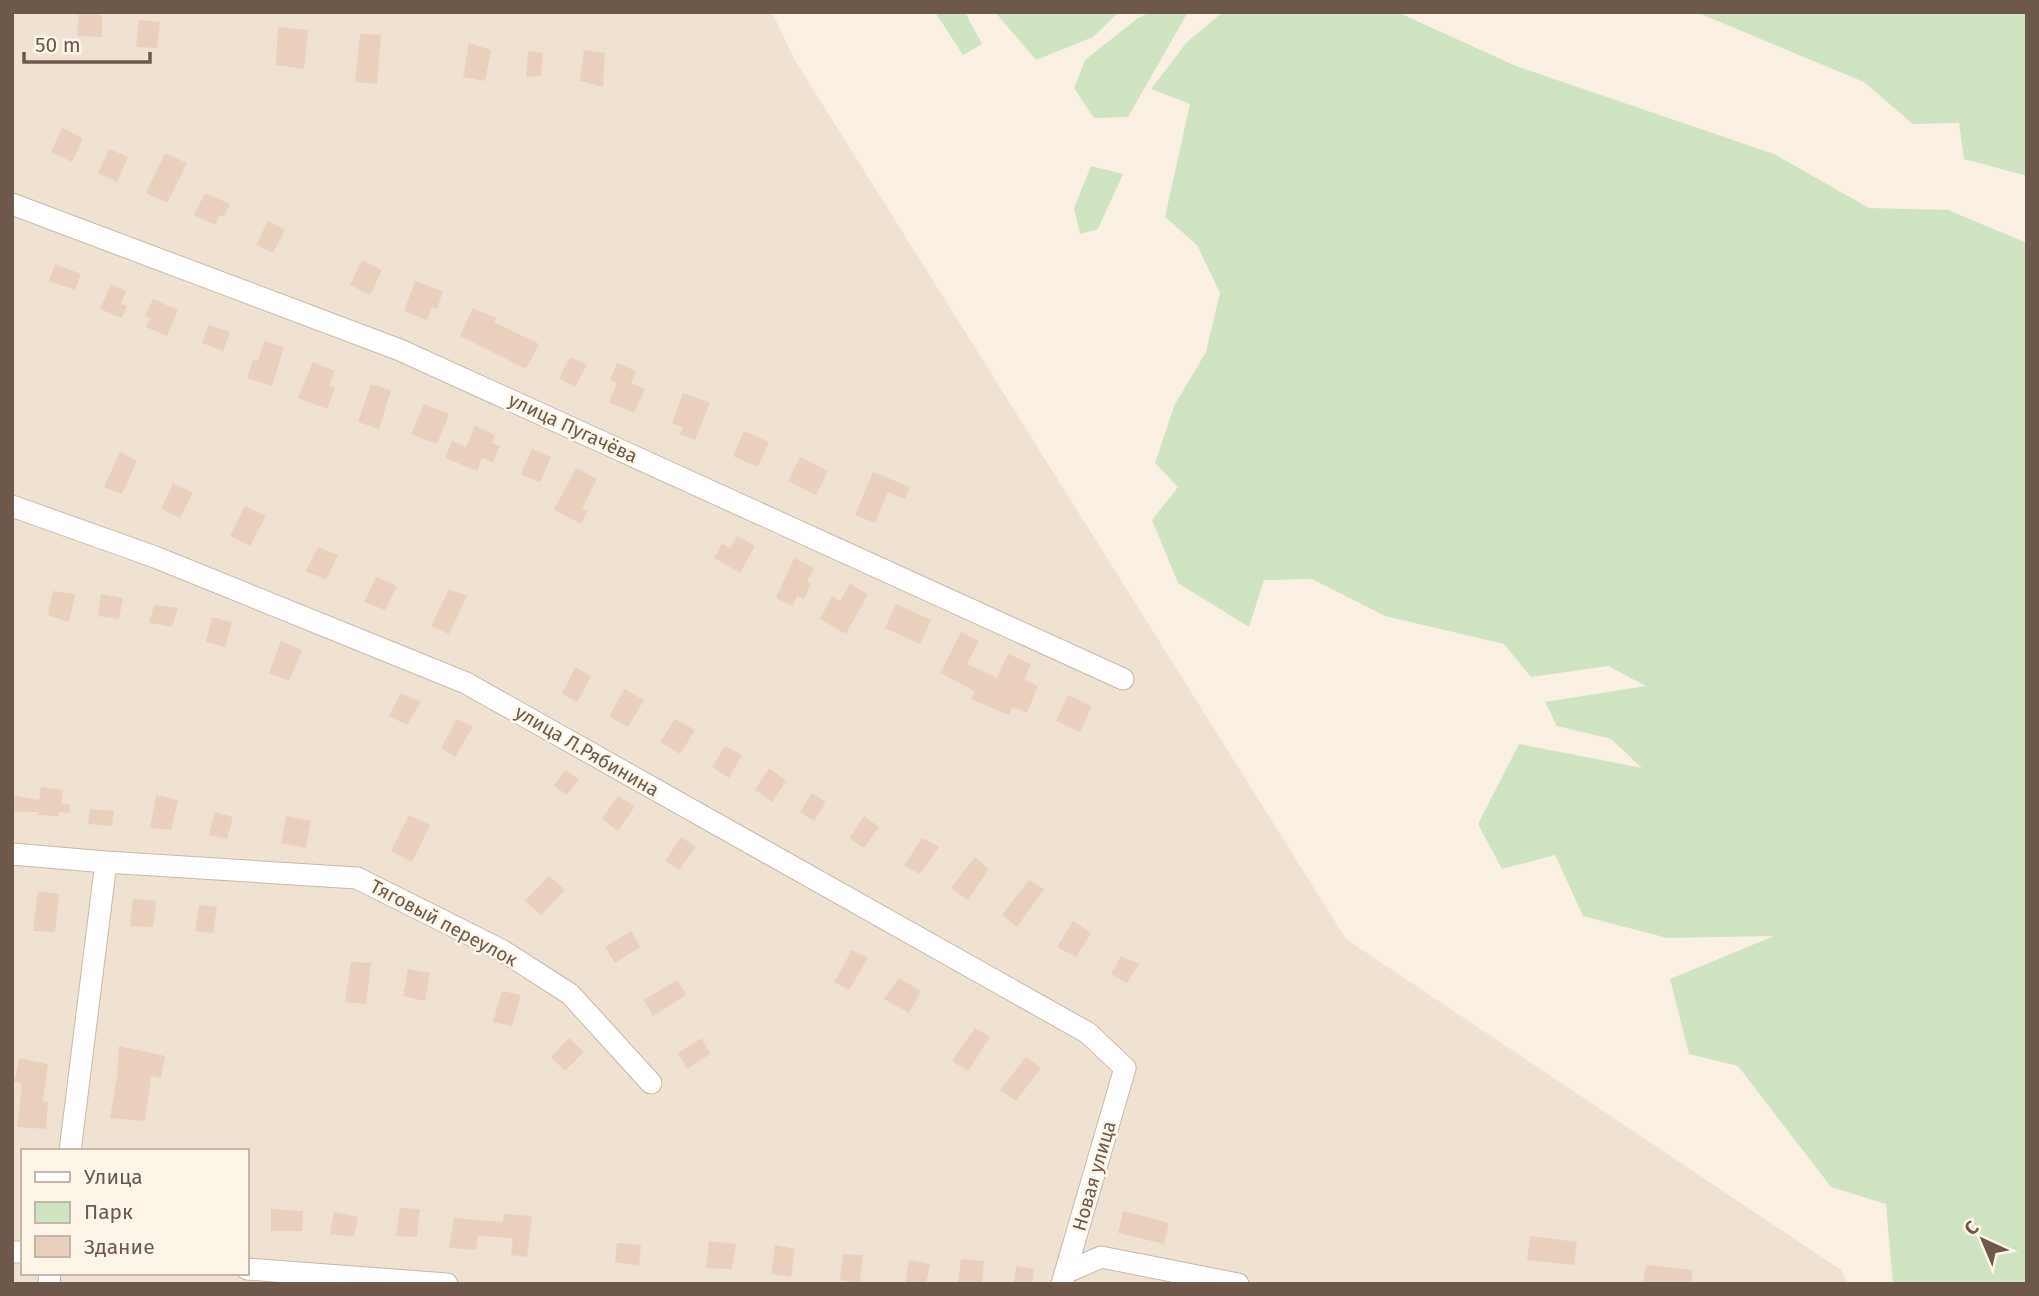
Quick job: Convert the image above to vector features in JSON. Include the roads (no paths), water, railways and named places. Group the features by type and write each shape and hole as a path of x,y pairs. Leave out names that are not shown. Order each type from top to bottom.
{"street":[{"name":"улица Пугачёва","path":"12,204 400,350 1123,679"},
{"name":"улица Л.Рябинина","path":"12,506 155,556 466,683 1088,1033 1125,1068"},
{"name":"Тяговый переулок","path":"12,854 357,878 503,951 570,995 652,1083"},
{"path":"71,1149 106,862"},
{"name":"Новая улица","path":"1064,1278 1125,1068"},
{"path":"1064,1278 1101,1257 1238,1284"},
{"path":"248,1269 447,1284"}]}
